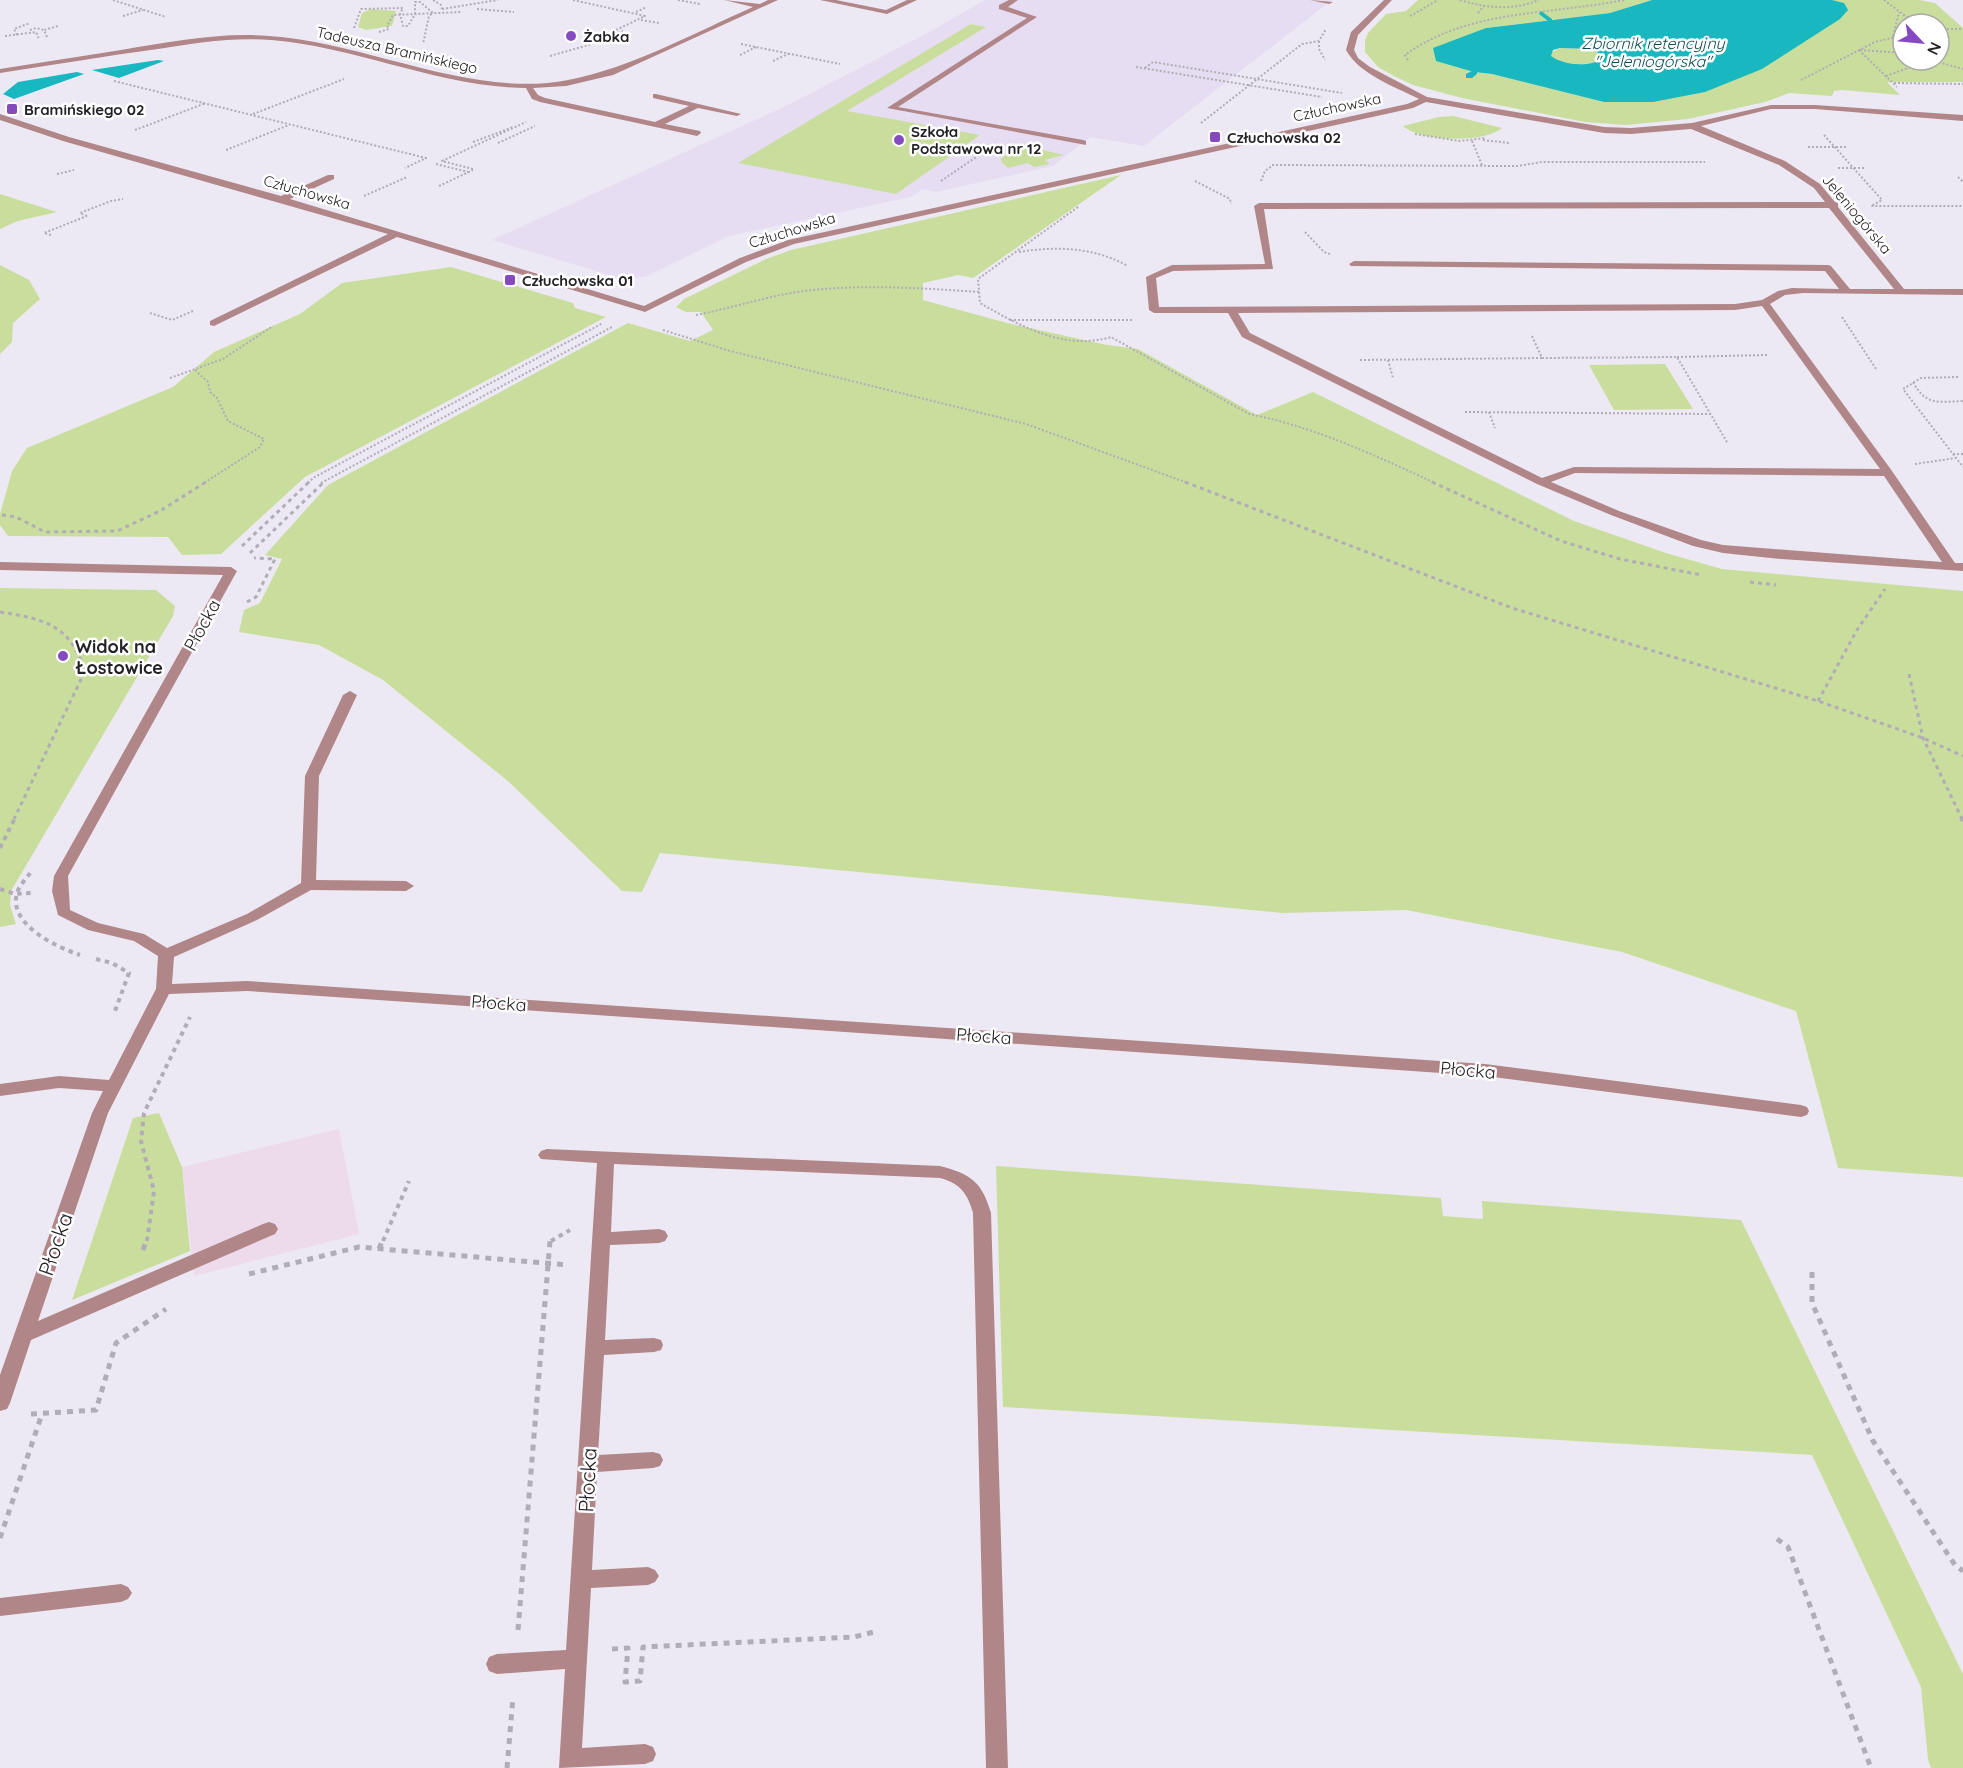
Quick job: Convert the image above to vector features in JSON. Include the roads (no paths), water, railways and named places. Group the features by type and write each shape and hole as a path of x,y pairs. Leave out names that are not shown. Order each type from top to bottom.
{"street":[{"path":"728,0 761,6"},
{"name":"Tadeusza Bramińskiego","path":"0,71 192,41 247,37 288,40 492,85 529,87 568,84 610,73 774,0"},
{"path":"824,0 887,12 913,0"},
{"path":"1014,0 1002,7 1033,17 891,108 1083,143"},
{"path":"1314,0 1329,2"},
{"name":"Człuchowska","path":"1388,0 1354,34 1350,50 1355,59 1367,69 1425,99"},
{"path":"529,87 535,97 543,100 697,133"},
{"path":"656,96 737,114"},
{"name":"Człuchowska","path":"0,117 66,139 282,199 645,309 743,260 791,242 1386,112 1410,106 1425,99"},
{"name":"Jeleniogórska","path":"1425,99 1604,130 1631,131 1692,126 1771,107 1815,107 1963,118"},
{"path":"657,124 698,105"},
{"name":"Jeleniogórska","path":"1692,126 1782,163 1817,186 1901,292"},
{"path":"282,199 332,177"},
{"path":"1834,205 1259,206 1270,267 1172,268 1151,276 1154,310 1735,307 1765,303 1772,296 1787,291 1963,292"},
{"path":"214,323 395,234"},
{"path":"1354,264 1578,264 1619,268 1828,268 1847,292"},
{"path":"1765,303 1957,566"},
{"path":"1231,310 1246,335 1309,367 1541,482 1615,513 1697,543 1722,549 1957,566"},
{"path":"1541,482 1574,470 1745,472 1886,469"},
{"name":"Płocka","path":"0,566 231,571 62,876 60,891 63,912 93,927 140,937 166,954 164,989 100,1113 0,1403"},
{"path":"308,885 312,776 350,694"},
{"path":"166,954 252,917 308,885 406,886"},
{"name":"Płocka","path":"164,989 247,986 1485,1070 1801,1112"},
{"path":"0,1090 59,1082 112,1086"},
{"path":"547,1155 940,1172 960,1176 978,1196 982,1213 997,1768"},
{"name":"Płocka","path":"570,1764 606,1156"},
{"path":"24,1335 269,1229"},
{"path":"601,1239 659,1236"},
{"path":"594,1348 654,1345"},
{"path":"588,1464 653,1460"},
{"path":"581,1580 648,1576"},
{"path":"0,1607 121,1593"},
{"path":"506,1663 576,1659"},
{"path":"570,1764 645,1754"}],"water":[{"name":"Zbiornik retencyjny \"Jeleniogórska\"","path":"1652,0 1832,0 1844,3 1848,10 1840,19 1762,69 1705,92 1653,102 1604,102 1436,61 1433,48 1486,28 1610,13","holes":["1560,48 1590,49 1602,55 1603,58 1591,63 1577,64 1562,62 1551,56 1553,50"]},
{"path":"164,61 119,78 92,70"},
{"path":"77,72 84,74 14,99 3,94 18,82"}],"waterway":[{"path":"1541,13 1550,20"},
{"path":"1469,76 1474,72"}],"place":[{"name":"Żabka","path":"571,36"},
{"name":"Bramińskiego 02","path":"12,109"},
{"name":"Człuchowska 02","path":"1215,137"},
{"name":"Szkoła Podstawowa nr 12","path":"899,140"},
{"name":"Człuchowska 01","path":"510,280"},
{"name":"Widok na Łostowice","path":"63,656"}]}
